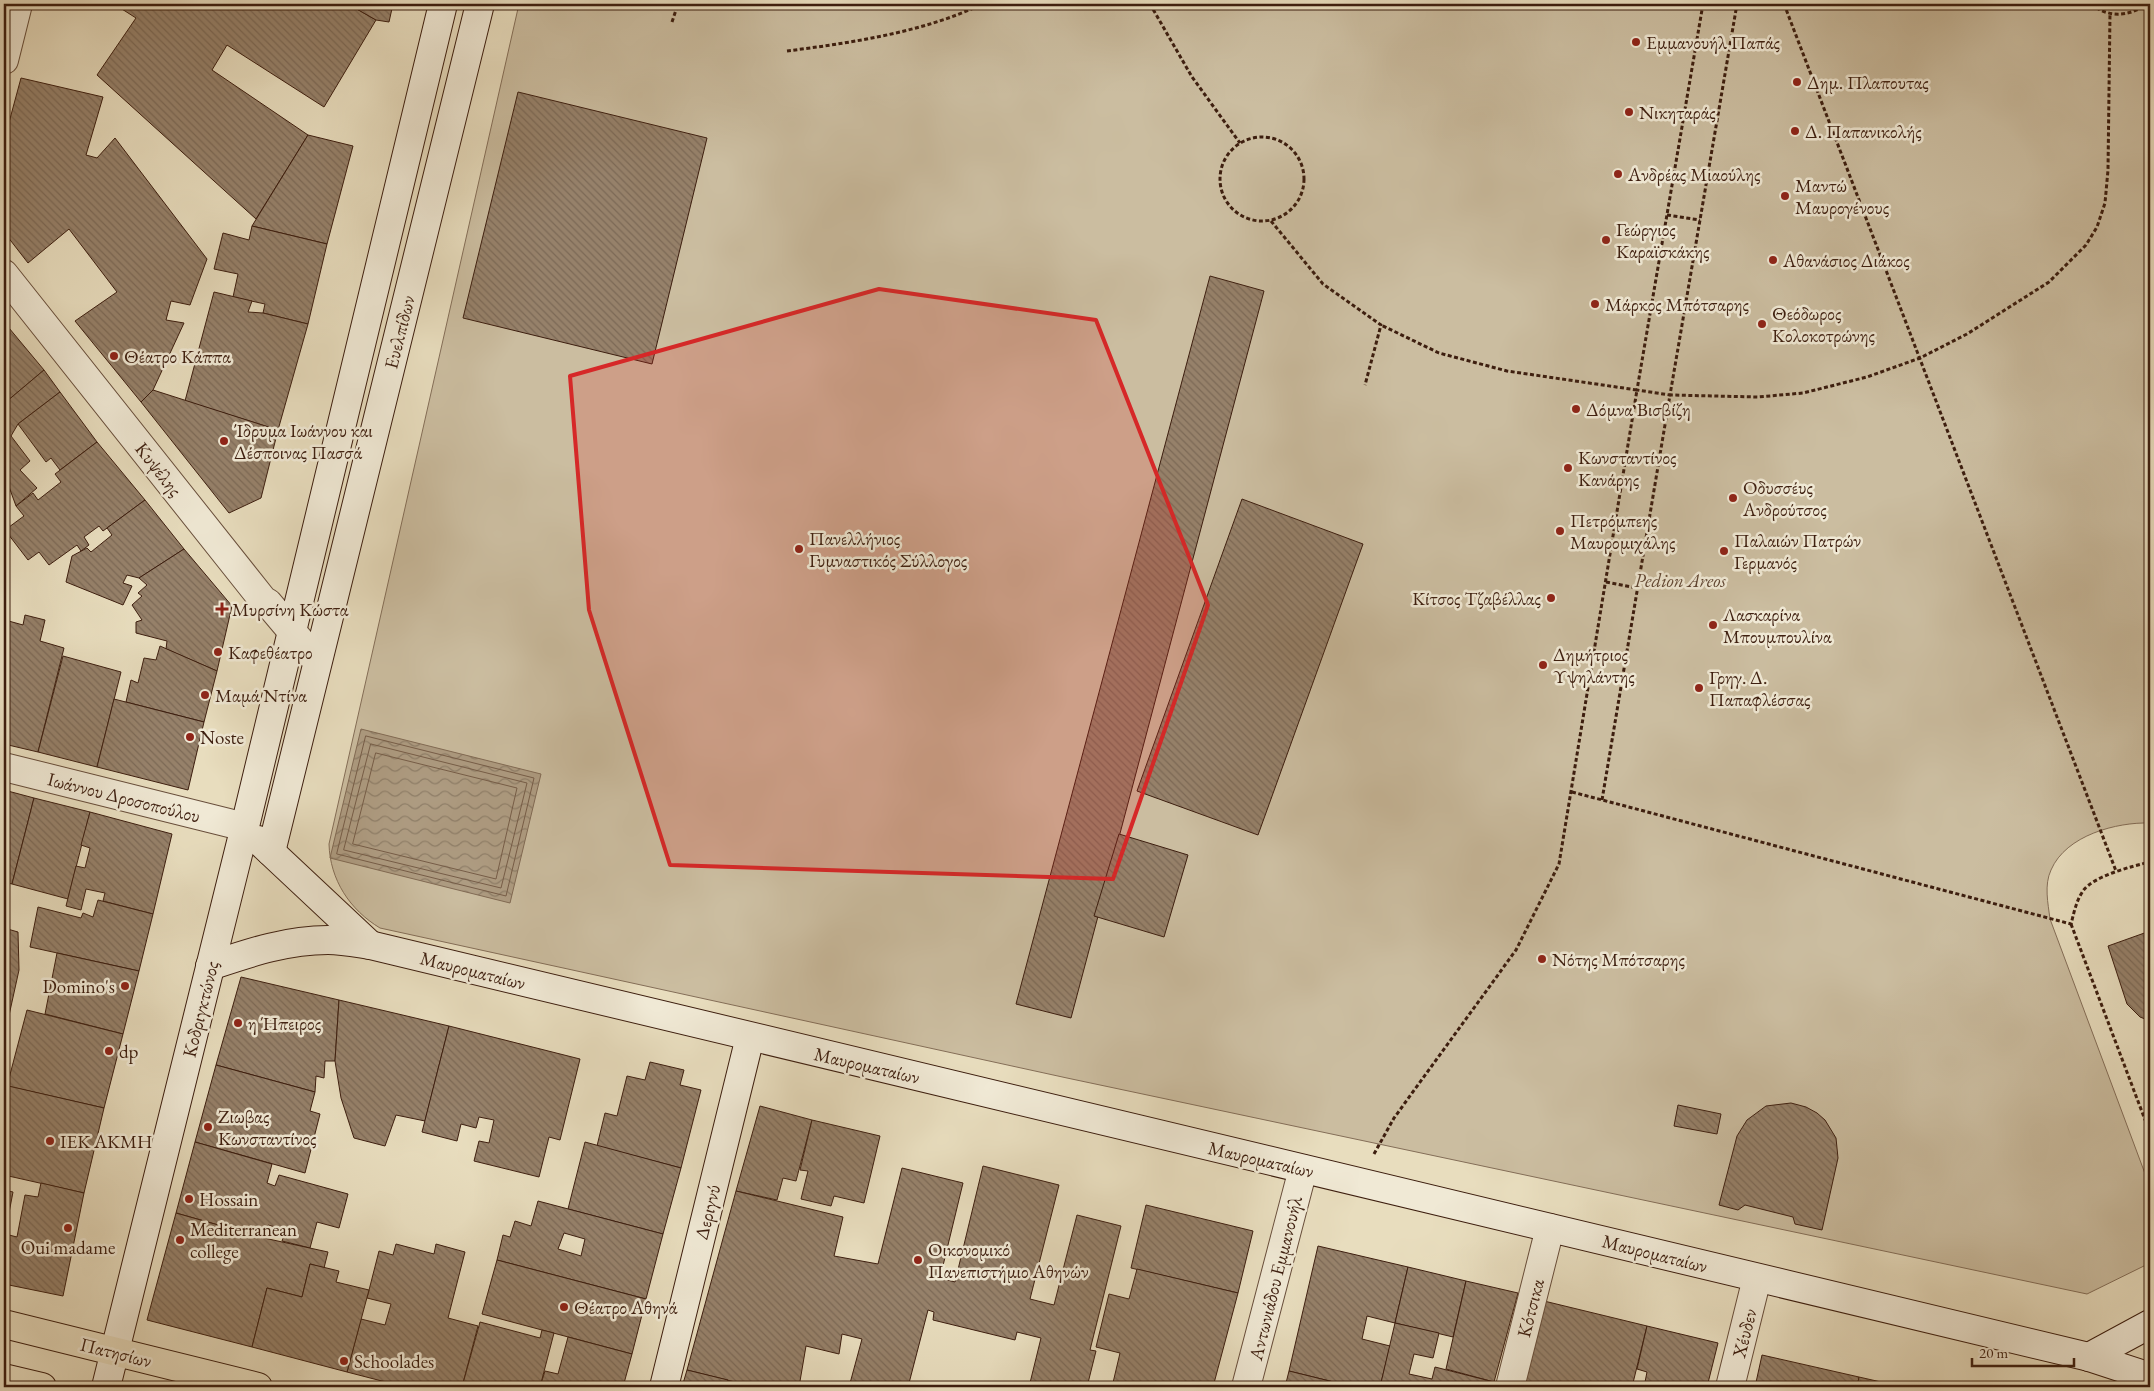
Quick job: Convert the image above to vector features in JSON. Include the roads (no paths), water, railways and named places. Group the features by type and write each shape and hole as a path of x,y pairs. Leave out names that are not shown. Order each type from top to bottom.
{"main road":[{"path":"4,60 18,4"},
{"name":"Ευελπίδων","path":"292,630 443,4"},
{"name":"Ευελπίδων","path":"317,661 480,4"},
{"name":"Κυψέλης","path":"4,274 263,600 268,603 292,630 317,661"},
{"name":"Κοδριγκτώνος","path":"106,1387 292,630"},
{"path":"271,852 317,661"},
{"name":"Ιωάννου Δροσοπούλου","path":"4,767 245,827"},
{"name":"Μαυροματαίων","path":"245,827 370,945"},
{"name":"Μαυροματαίων","path":"210,966 264,947 287,943 329,940 370,945 2089,1357 2150,1377"},
{"name":"Δεριγνύ","path":"664,1387 750,1037"},
{"name":"Αντωνιάδου Εμμανουήλ","path":"1246,1387 1303,1169"},
{"name":"Κότσικα","path":"1510,1387 1550,1228"},
{"name":"Χέυδεν","path":"1730,1387 1757,1278"},
{"name":"Πατησίων","path":"4,1324 258,1387"},
{"path":"2089,1357 2150,1324"},
{"path":"4,1378 42,1387"}],"water":[{"path":"361,729 541,774 510,903 330,858"}],"place":[{"name":"Εμμανουήλ Παπάς","path":"1636,42"},
{"name":"Δημ. Πλαπουτας","path":"1797,82"},
{"name":"Νικηταράς","path":"1629,112"},
{"name":"Δ. Παπανικολής","path":"1795,131"},
{"name":"Ανδρέας Μιαούλης","path":"1618,174"},
{"name":"Μαντώ Μαυρογένους","path":"1785,196"},
{"name":"Γεώργιος Καραϊσκάκης","path":"1606,240"},
{"name":"Αθανάσιος Διάκος","path":"1773,260"},
{"name":"Μάρκος Μπότσαρης","path":"1595,304"},
{"name":"Θεόδωρος Κολοκοτρώνης","path":"1762,324"},
{"name":"Θέατρο Κάππα","path":"114,356"},
{"name":"Δόμνα Βισβίζη","path":"1576,409"},
{"name":"Ίδρυμα Ιωάννου και Δέσποινας Πασσά","path":"224,441"},
{"name":"Κωνσταντίνος Κανάρης","path":"1568,468"},
{"name":"Οδυσσέυς Ανδρούτσος","path":"1733,498"},
{"name":"Πετρόμπεης Μαυρομιχάλης","path":"1560,531"},
{"name":"Πανελλήνιος Γυμναστικός Σύλλογος","path":"799,549"},
{"name":"Παλαιών Πατρών Γερμανός","path":"1724,551"},
{"name":"Κίτσος Τζαβέλλας","path":"1551,598"},
{"name":"Μυρσίνη Κώστα","path":"222,609"},
{"name":"Λασκαρίνα Μπουμπουλίνα","path":"1713,625"},
{"name":"Καφεθέατρο","path":"218,652"},
{"name":"Δημήτριος Υψηλάντης","path":"1543,665"},
{"name":"Γρηγ. Δ. Παπαφλέσσας","path":"1699,688"},
{"name":"Μαμά Ντίνα","path":"205,695"},
{"name":"Noste","path":"190,737"},
{"name":"Νότης Μπότσαρης","path":"1542,959"},
{"name":"Domino's","path":"125,986"},
{"name":"η Ήπειρος","path":"238,1023"},
{"name":"dp","path":"109,1051"},
{"name":"Ζιωβας Κωνσταντίνος","path":"208,1127"},
{"name":"ΙΕΚ ΑΚΜΗ","path":"50,1141"},
{"name":"Hossain","path":"189,1199"},
{"name":"Oui madame","path":"68,1228"},
{"name":"Mediterranean college","path":"180,1240"},
{"name":"Οικονομικό Πανεπιστήμιο Αθηνών","path":"918,1260"},
{"name":"Θέατρο Αθηνά","path":"564,1307"},
{"name":"Schoolades","path":"344,1361"}],"park label":[{"name":"Pedion Areos","path":"1680,580"}]}
